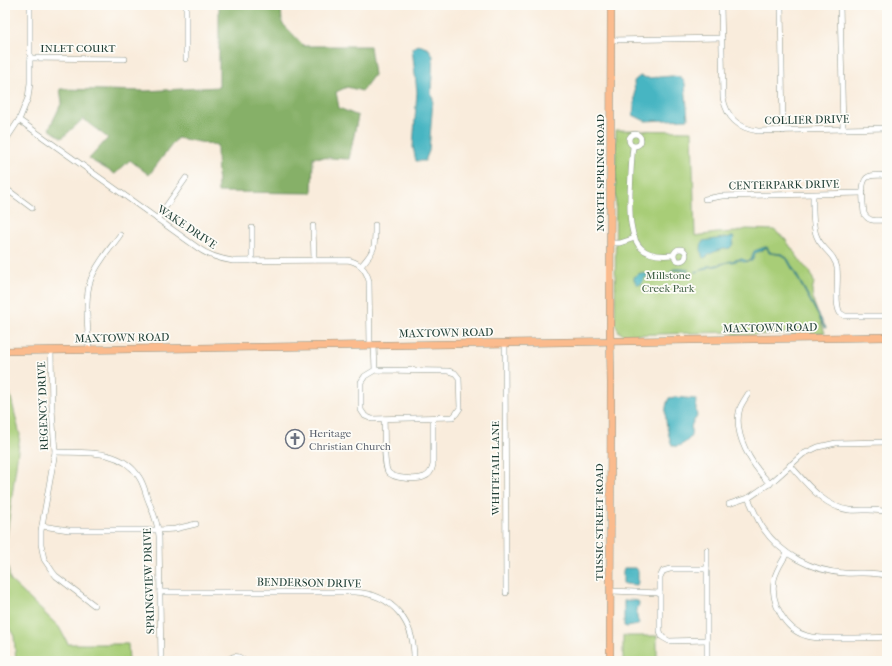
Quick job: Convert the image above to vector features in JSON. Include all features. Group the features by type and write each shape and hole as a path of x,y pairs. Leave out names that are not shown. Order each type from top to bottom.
{"main road":[{"name":"NORTH SPRING ROAD","path":"610,383 611,5"},
{"name":"MAXTOWN ROAD","path":"5,351 887,337"},
{"name":"TUSSIC STREET ROAD","path":"610,383 610,661"}],"street":[{"path":"5,141 19,120 28,98 30,83 30,5"},
{"path":"186,5 186,59"},
{"path":"611,40 722,38 721,5"},
{"path":"781,5 784,131"},
{"path":"840,5 843,129"},
{"name":"COLLIER DRIVE","path":"722,38 723,98 728,112 740,125 751,130 758,131 887,128"},
{"name":"INLET COURT","path":"30,58 125,59"},
{"name":"WAKE DRIVE","path":"19,120 210,256 233,261 346,260 356,262 361,266"},
{"path":"633,147 631,164 630,215 632,231 642,250 660,256 673,255"},
{"path":"887,175 870,176 863,182 864,213 867,218 872,220 887,220"},
{"path":"157,219 186,178"},
{"path":"5,188 32,208"},
{"name":"CENTERPARK DRIVE","path":"705,199 722,196 863,193"},
{"path":"813,194 817,239 834,259 837,265 838,308 840,313 845,316 887,316"},
{"path":"375,225 373,250 361,266 369,281 372,345 375,370"},
{"path":"313,226 314,260"},
{"path":"252,228 252,261"},
{"path":"89,350 88,296 90,283 95,271 120,235"},
{"path":"610,243 620,243 635,238"},
{"name":"WHITETAIL LANE","path":"505,343 506,593"},
{"name":"REGENCY DRIVE","path":"51,350 52,408 55,452 40,544 48,566 56,576 94,605"},
{"path":"375,370 448,371 454,373 459,378 460,408 453,417 433,418 372,419 365,416 361,410 361,382 365,376 375,370"},
{"path":"748,394 740,410 739,427 742,440 747,454 770,484"},
{"path":"384,419 386,465 388,473 395,477 416,478 425,477 431,472 433,465 433,418"},
{"path":"729,504 748,498 770,484 803,454 814,449 836,443 887,442"},
{"name":"SPRINGVIEW DRIVE","path":"55,452 102,454 116,457 128,465 139,476 159,530 161,661"},
{"path":"790,465 816,492 834,505 848,510 876,510 887,512"},
{"path":"748,498 763,528 777,544 792,556 813,567 829,571 878,574 887,576"},
{"path":"42,526 69,530 159,530 175,529 196,524"},
{"path":"707,550 707,660"},
{"path":"787,553 776,573 774,581 774,594 781,615 784,620 795,630 807,636 822,638 887,637"},
{"path":"707,570 670,569 663,571 660,577 660,631 662,638 669,641 707,640"},
{"path":"610,591 660,593"},
{"name":"BENDERSON DRIVE","path":"160,592 367,593 387,602 404,618 412,638 414,647 414,661"},
{"path":"228,661 235,656 244,661"}],"green space":[{"path":"219,5 281,5 282,23 304,46 370,46 374,75 362,91 347,87 336,92 339,108 358,116 349,159 313,157 312,193 218,192 217,145 177,138 149,175 130,160 115,174 89,159 108,138 83,119 62,138 49,129 62,102 60,89 146,91 219,87"},
{"name":"Millstone Creek Park","path":"616,130 692,131 695,236 736,232 746,229 774,230 785,239 804,266 810,271 814,282 812,292 814,303 825,333 735,335 731,332 624,335 619,332 615,324"},
{"path":"5,388 9,390 20,435 5,550"},
{"path":"5,550 10,580 59,627 68,644 128,644 129,661 16,661 14,636 5,621"},
{"path":"623,636 657,636 657,661 623,661"}],"water":[{"path":"419,45 429,49 433,56 431,93 433,99 429,151 425,161 416,161 413,147 417,92 412,48"},
{"path":"640,76 648,78 672,76 681,77 685,83 688,119 645,121 633,115 635,97 634,81"},
{"path":"734,237 733,244 730,248 716,251 703,258 701,245 703,241"},
{"path":"767,247 772,253 783,254 788,259 826,328 786,258 782,255 769,253 767,248 755,253 752,261 744,262 740,260 728,262 694,272 707,266 739,259 747,261 751,260 754,251"},
{"path":"674,269 689,270 673,270 669,277 662,279 651,279 646,276 641,284 638,285 634,280 634,277 640,273 647,274 651,277 667,276 672,270"},
{"path":"675,397 695,399 696,401 697,416 692,424 690,437 679,446 674,446 671,443 666,417 667,402 669,398"},
{"path":"624,568 635,568 638,571 637,585 623,583"},
{"path":"624,601 638,601 637,618 639,623 638,625 627,627 624,626"}],"place":[{"name":"Heritage Christian Church","path":"295,439"}]}
